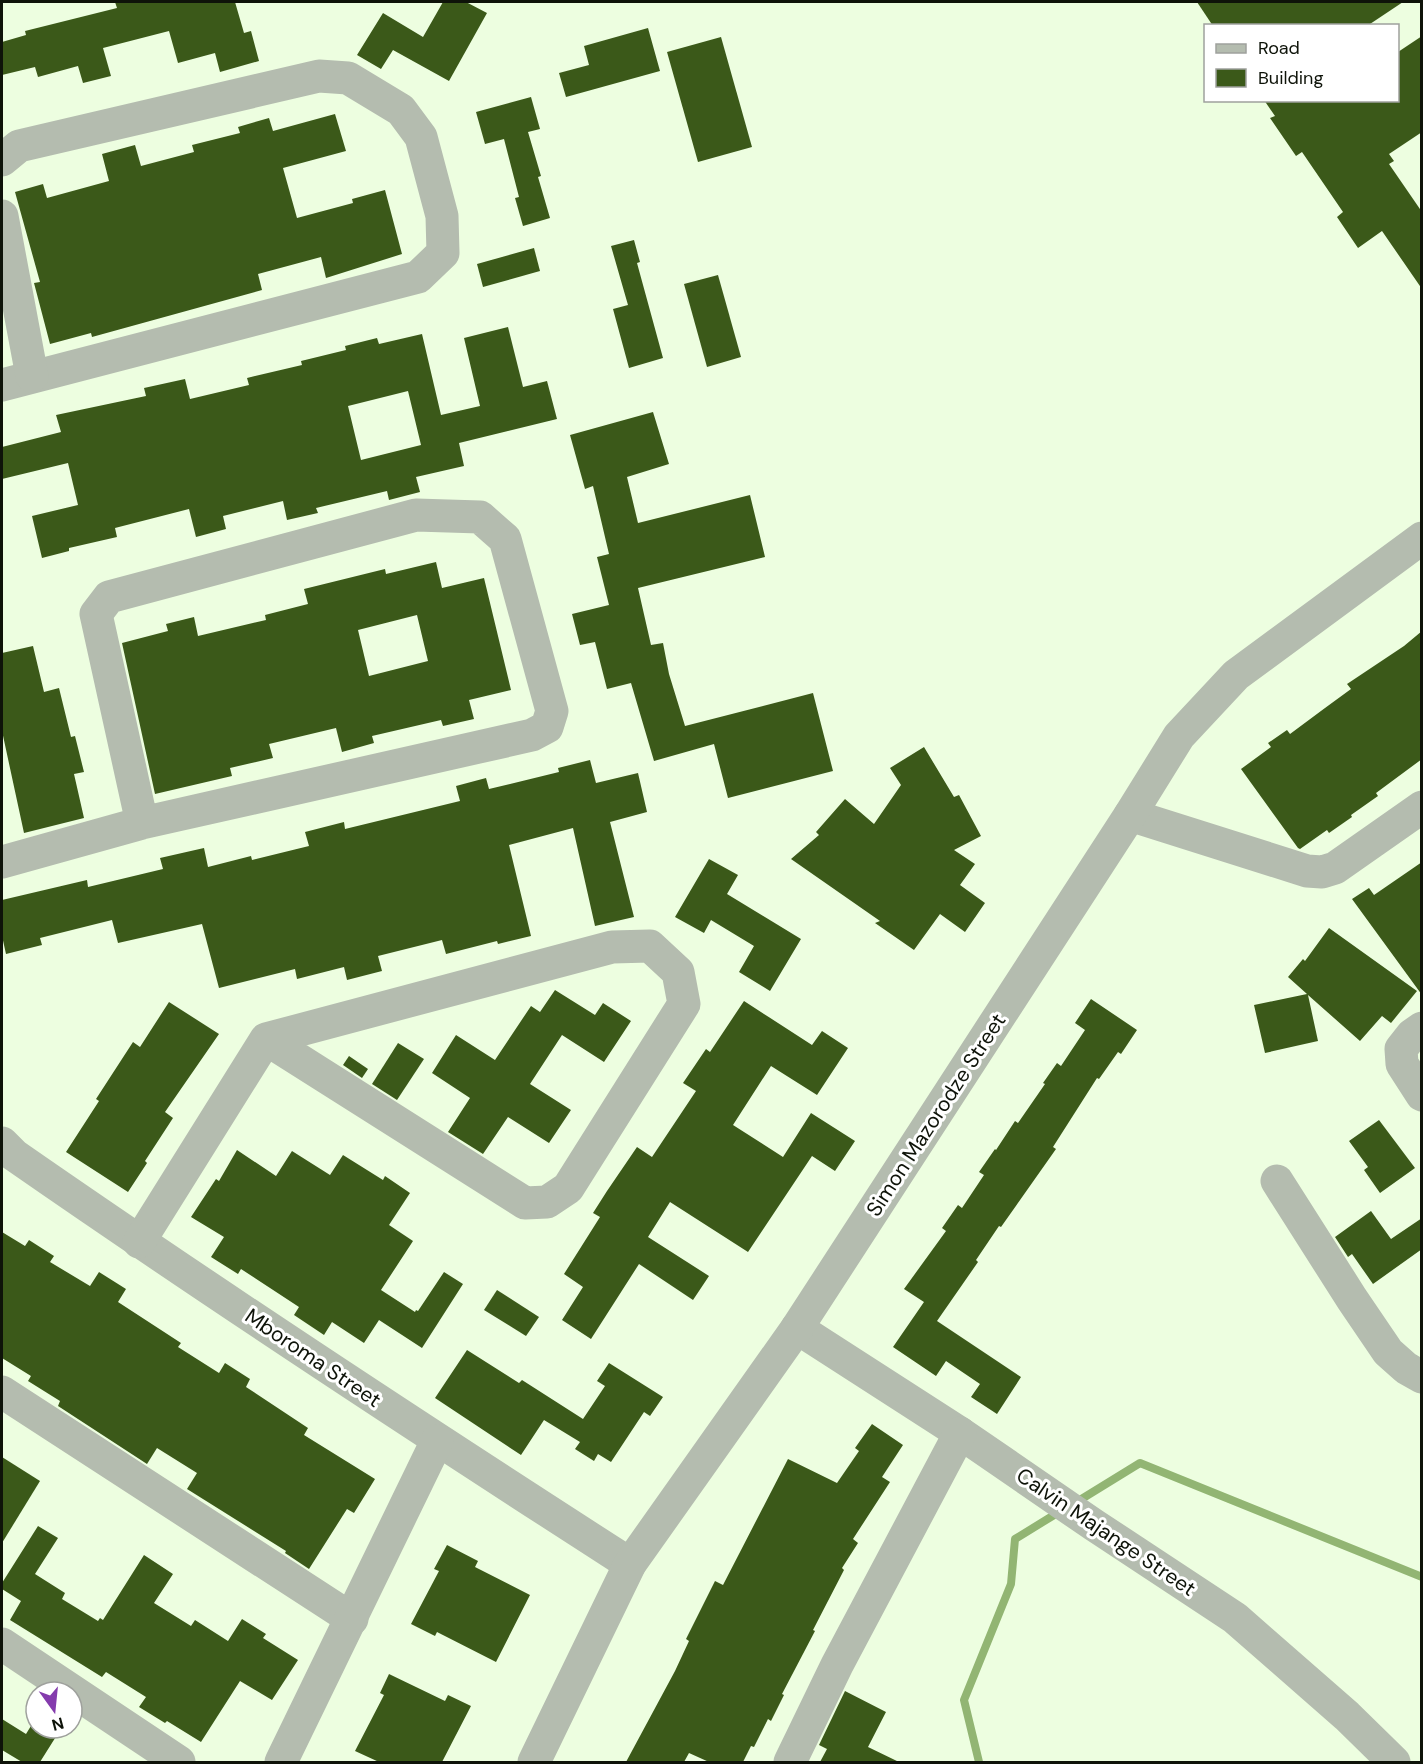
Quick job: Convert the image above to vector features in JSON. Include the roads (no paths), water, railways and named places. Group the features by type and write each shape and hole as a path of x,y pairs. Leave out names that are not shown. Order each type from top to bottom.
{"street":[{"path":"2,160 19,146 320,76 348,78 401,110 421,137 442,216 443,254 418,276 17,380 2,216"},
{"path":"2,862 142,823 532,735 547,727 552,711 505,539 480,518 416,515 109,597 96,614 142,823"},
{"name":"Simon Mazorodze Street","path":"534,1762 630,1564 797,1328 1179,736 1236,675 1422,538"},
{"path":"1130,815 1306,871 1322,872 1335,868 1422,807"},
{"path":"139,1242 266,1039 612,947 650,946 678,972 684,1005 568,1188 547,1202 525,1203 266,1039"},
{"path":"1422,1028 1412,1035 1401,1049 1402,1064 1422,1095"},
{"name":"Mboroma Street","path":"2,1143 14,1155 139,1242 437,1441 630,1564"},
{"path":"1276,1181 1388,1352 1406,1368 1422,1377"},
{"name":"Calvin Majange Street","path":"797,1328 960,1433 1235,1618 1347,1716 1394,1762"},
{"path":"2,1392 352,1618"},
{"path":"789,1762 837,1665 960,1433"},
{"path":"281,1762 437,1441"},
{"path":"2,1644 179,1762"}],"waterway":[{"path":"1075,1503 1140,1463 1422,1577"},
{"path":"979,1762 964,1700 1011,1584 1015,1539 1059,1512"}]}
